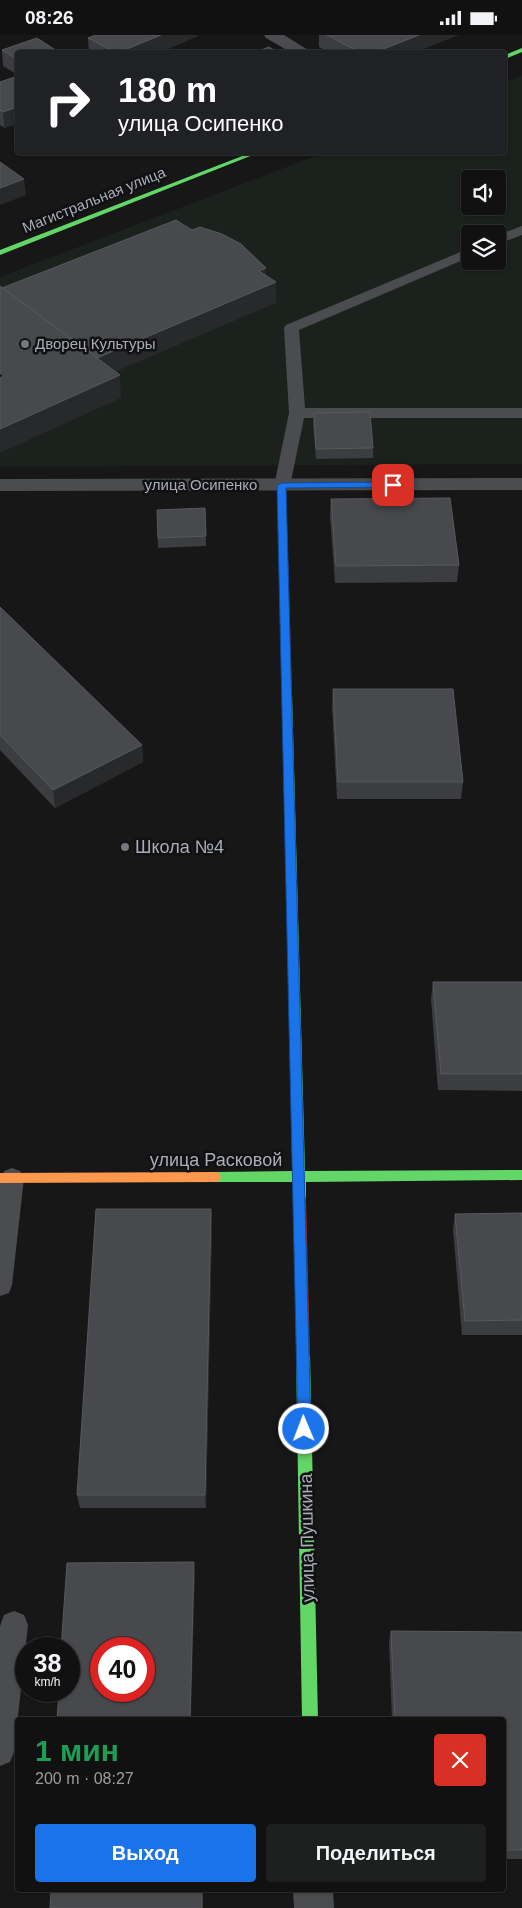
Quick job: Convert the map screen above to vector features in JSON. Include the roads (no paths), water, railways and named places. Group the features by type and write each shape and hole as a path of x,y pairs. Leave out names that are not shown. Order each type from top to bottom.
{"street":[{"path":"272,35 300,50"},
{"path":"507,56 522,50"},
{"name":"Магистральная улица","path":"0,253 250,155"},
{"name":"улица Осипенко","path":"0,485 522,484"},
{"name":"улица Пушкина","path":"282,485 300,1177 310,1717"},
{"name":"улица Расковой","path":"6,1178 522,1175"},
{"path":"314,1892 314,1908"}],"lane":[{"path":"506,237 522,230"},
{"path":"282,485 297,413 291,328 461,256"},
{"path":"297,413 522,413"},
{"path":"0,1285 6,1178"},
{"path":"0,1752 14,1625"}],"place":[{"name":"Дворец Культуры","path":"25,344"},
{"name":"Школа №4","path":"125,847"}]}
